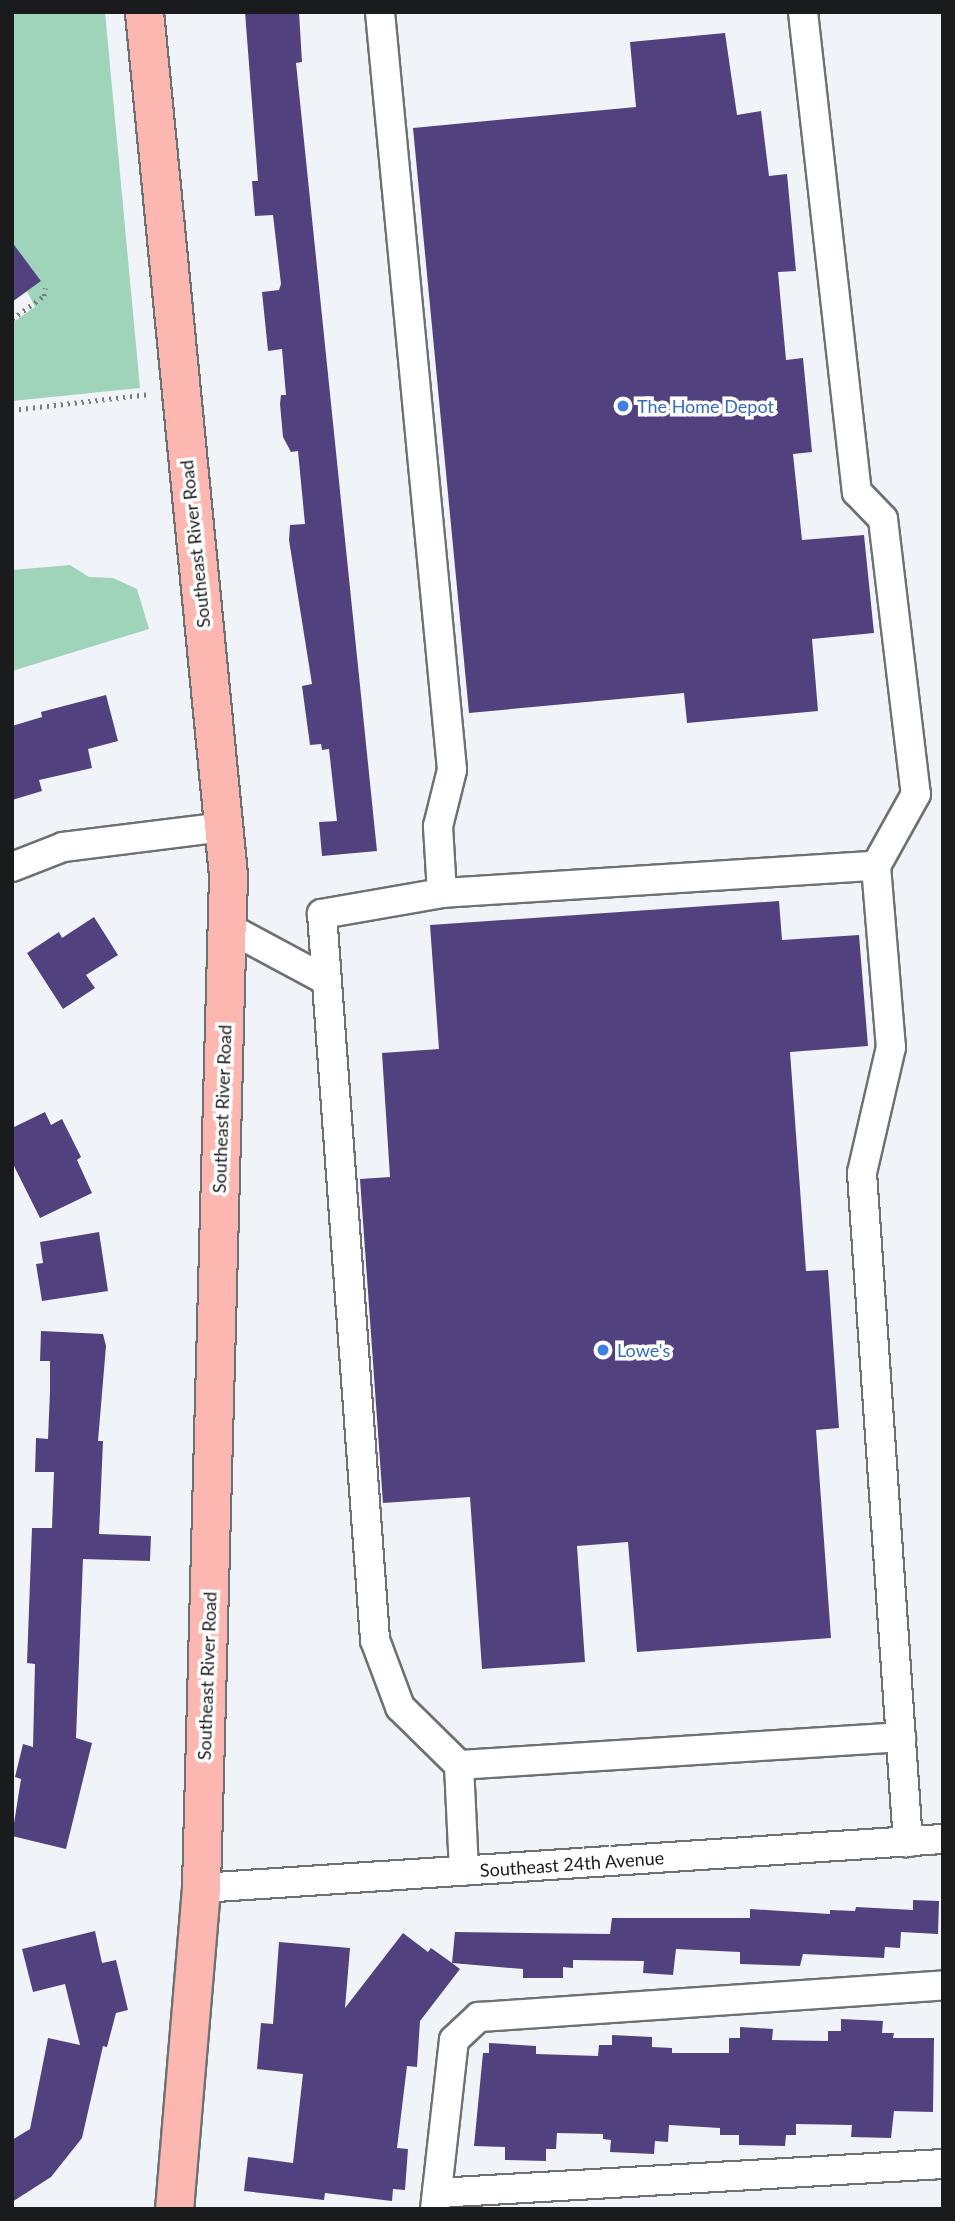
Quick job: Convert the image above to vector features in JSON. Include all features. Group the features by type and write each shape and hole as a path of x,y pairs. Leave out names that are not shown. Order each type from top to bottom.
{"main road":[{"name":"Southeast River Road","path":"144,12 223,827 227,927 201,1888 174,2209"}],"street":[{"path":"380,12 452,769 438,826 442,893"},
{"path":"803,12 857,492 883,519 916,794 877,866 891,1047 862,1173 908,1842"},
{"path":"12,867 63,847 223,827"},
{"path":"464,1871 459,1765 400,1707 375,1640 322,914 442,893 877,866"},
{"path":"227,927 327,980"},
{"path":"459,1765 901,1737"},
{"name":"Southeast 24th Avenue","path":"201,1888 943,1839"},
{"path":"943,1985 479,2017 454,2040 436,2201 943,2164"}],"path":[{"path":"12,319 44,296 45,288"},
{"path":"12,410 150,394"}],"green space":[{"path":"12,12 105,12 140,388 12,401 12,323 35,307 27,291 41,281 12,242"},
{"path":"70,565 89,577 113,578 137,589 149,629 12,671 12,570"}],"building":[{"path":"245,12 299,12 302,62 296,63 377,851 322,856 319,822 337,821 329,749 322,750 321,744 310,745 302,686 312,684 289,540 290,525 305,524 298,451 291,452 283,437 280,404 281,395 286,395 282,349 268,351 262,292 279,290 281,284 273,215 255,216 252,181 258,181"},
{"name":"The Home Depot","path":"725,33 737,115 761,111 769,176 787,174 796,271 778,272 786,360 803,358 812,452 793,454 802,540 864,535 874,633 812,639 818,711 687,723 684,693 469,713 413,128 636,107 630,42"},
{"path":"12,242 41,281 12,302"},
{"path":"106,695 118,741 88,749 92,768 39,780 42,791 12,800 12,726 42,717 41,712"},
{"name":"Lowe's","path":"779,901 782,940 859,935 868,1046 790,1052 806,1271 828,1270 839,1428 816,1430 831,1638 637,1652 628,1542 577,1546 585,1662 482,1669 470,1497 383,1503 360,1179 390,1177 382,1053 439,1049 430,925"},
{"path":"94,917 118,955 86,975 95,988 63,1009 27,953 59,932 62,938"},
{"path":"45,1112 51,1125 62,1119 81,1157 77,1160 92,1193 40,1218 12,1162 12,1128"},
{"path":"99,1232 108,1291 42,1301 36,1264 43,1263 40,1242"},
{"path":"41,1331 103,1334 106,1346 98,1441 103,1441 99,1534 151,1536 150,1561 83,1559 76,1738 92,1743 66,1849 12,1836 21,1779 15,1777 23,1744 33,1747 35,1664 27,1663 32,1528 52,1528 54,1472 35,1472 36,1438 48,1439 50,1361 40,1361"},
{"path":"913,1900 939,1901 938,1934 901,1932 900,1948 885,1947 884,1958 803,1954 800,1966 740,1964 740,1952 676,1949 673,1975 643,1973 644,1961 573,1960 573,1968 563,1967 563,1978 523,1978 523,1969 452,1963 455,1932 610,1934 612,1918 750,1918 750,1909 830,1914 830,1910 855,1911 856,1907 913,1910"},
{"path":"95,1931 102,1963 116,1960 128,2010 116,2013 107,2047 103,2046 82,2138 51,2177 12,2202 12,2140 30,2129 48,2038 80,2045 65,1984 33,1992 22,1949"},
{"path":"403,1933 428,1952 431,1948 460,1969 420,2021 417,2067 407,2066 397,2148 408,2149 405,2190 393,2189 392,2201 325,2193 324,2200 244,2191 248,2157 293,2163 303,2074 257,2069 261,2023 273,2024 279,1942 350,1948 345,2008"},
{"path":"841,2019 883,2021 882,2033 894,2033 893,2038 934,2038 933,2112 894,2111 891,2138 851,2137 852,2125 796,2124 796,2135 786,2135 785,2146 739,2145 739,2135 720,2135 720,2128 669,2125 668,2142 655,2141 654,2154 610,2152 611,2140 603,2139 603,2134 557,2133 556,2149 546,2149 546,2161 505,2160 505,2147 474,2146 483,2053 489,2053 489,2043 536,2046 536,2054 598,2056 599,2045 612,2045 612,2035 652,2037 652,2047 672,2048 672,2053 729,2053 729,2038 740,2038 740,2027 773,2029 772,2040 828,2041 828,2031 841,2031"}],"place":[{"name":"The Home Depot","path":"623,406"},
{"name":"Lowe's","path":"603,1350"}]}
